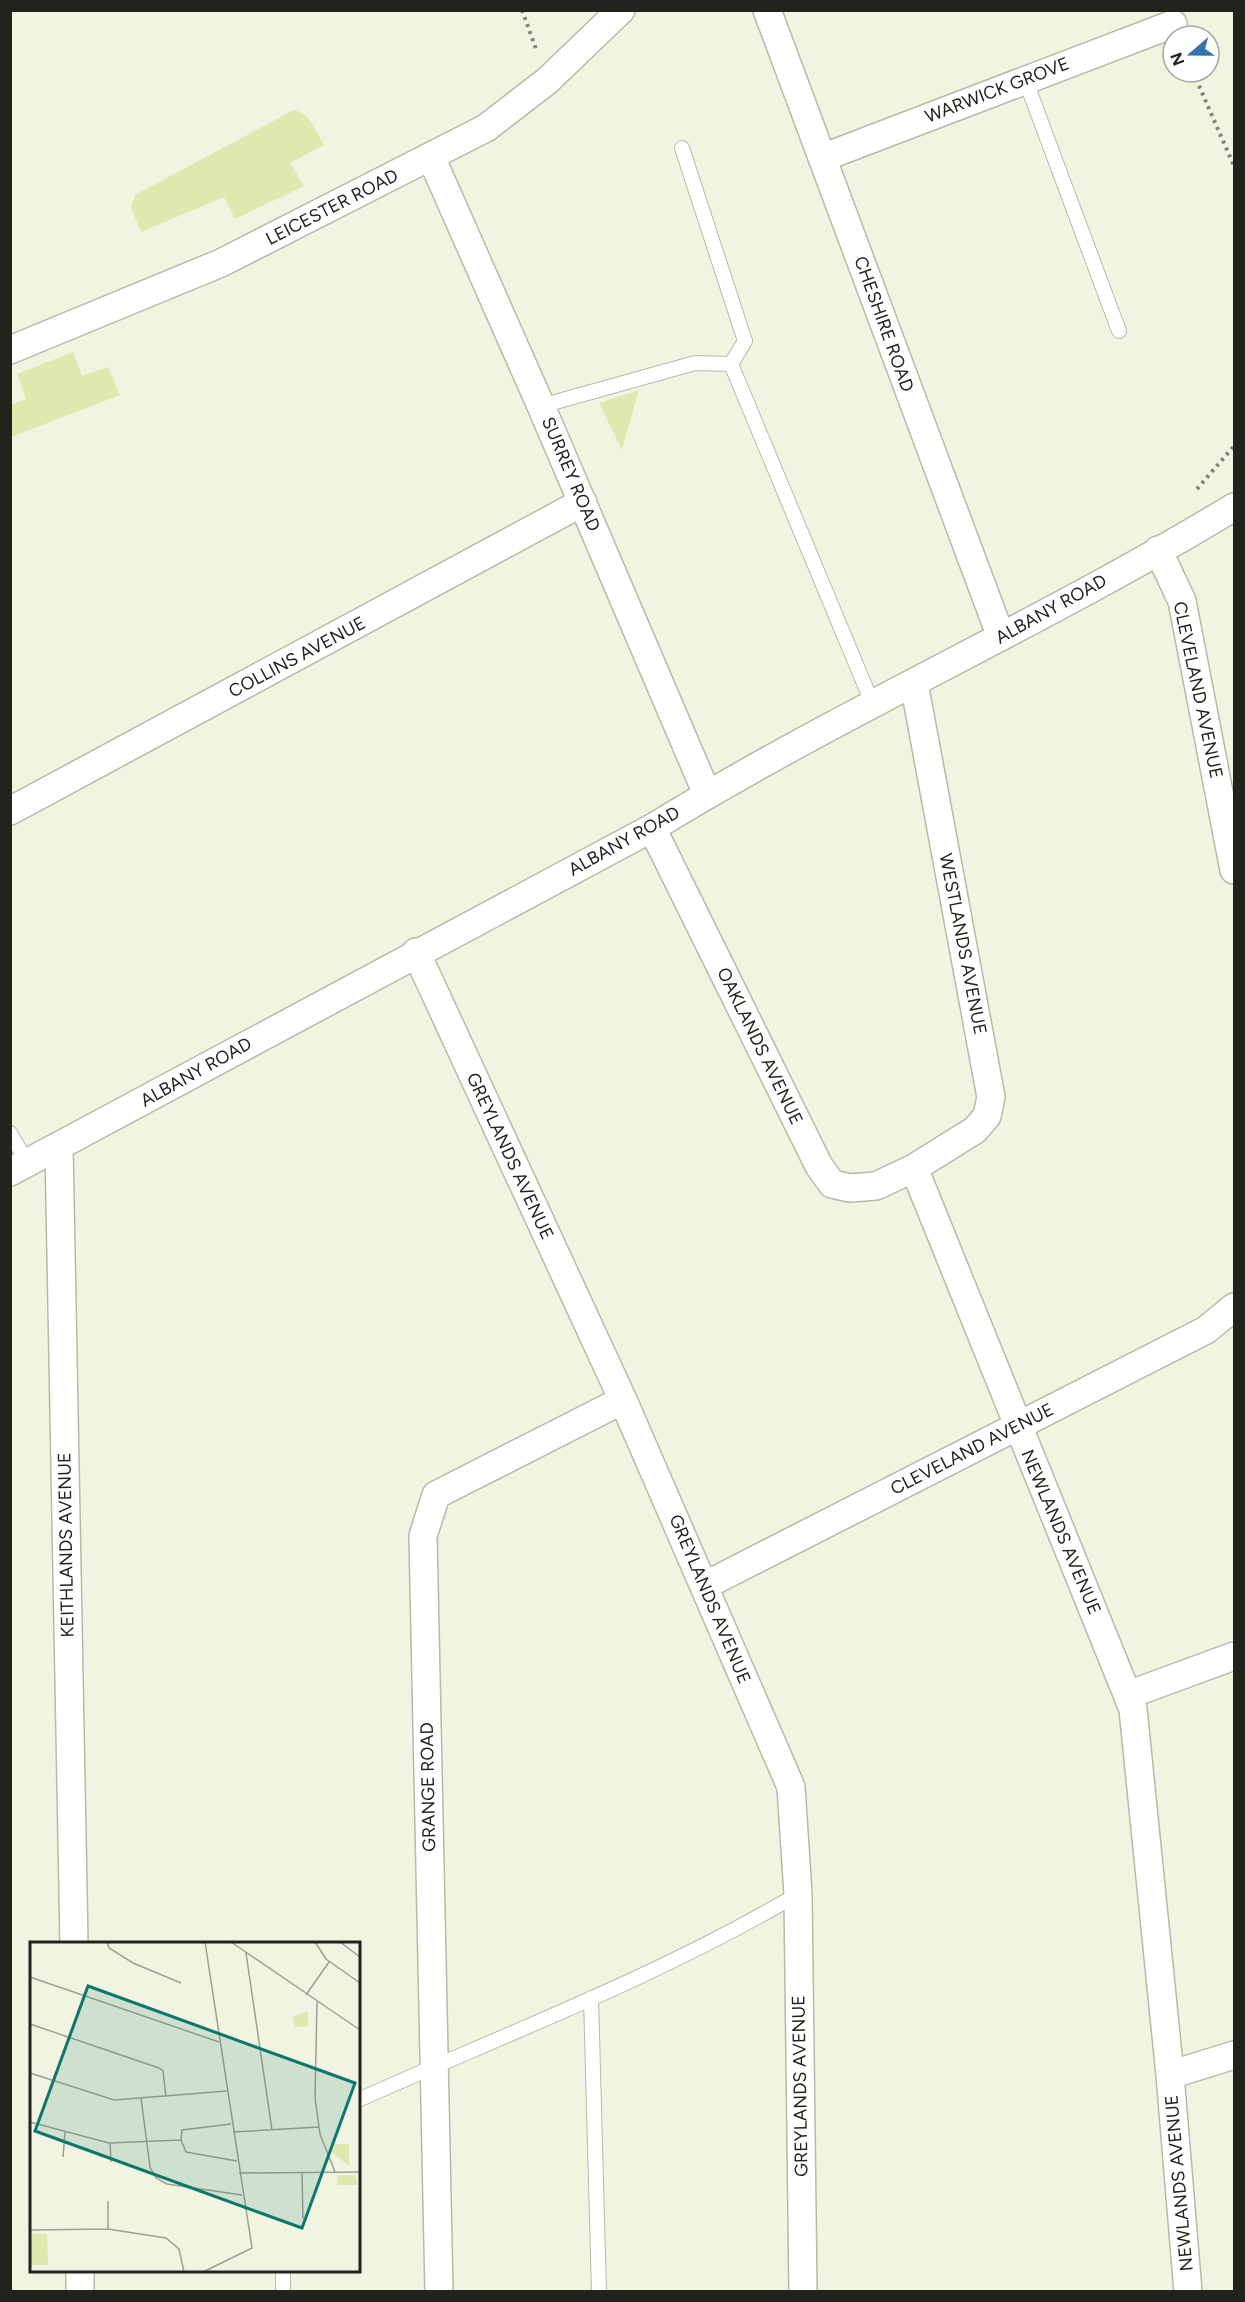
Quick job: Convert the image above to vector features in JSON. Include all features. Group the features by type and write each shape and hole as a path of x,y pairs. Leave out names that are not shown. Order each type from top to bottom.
{"street":[{"name":"LEICESTER ROAD","path":"10,350 221,263 486,128 547,81 621,10"},
{"name":"CHESHIRE ROAD","path":"767,10 1001,637"},
{"name":"WARWICK GROVE","path":"822,158 1161,28"},
{"name":"SURREY ROAD","path":"431,157 542,406 707,794"},
{"name":"COLLINS AVENUE","path":"10,811 583,502"},
{"name":"ALBANY ROAD","path":"19,1167 416,952 652,828 707,794 1001,637 1234,507"},
{"name":"CLEVELAND AVENUE","path":"1158,550 1182,601 1234,870"},
{"name":"WESTLANDS AVENUE","path":"914,683 991,1097 987,1116 975,1130 914,1168"},
{"name":"OAKLANDS AVENUE","path":"652,828 832,1184 850,1188 876,1186 914,1168"},
{"name":"GREYLANDS AVENUE","path":"416,952 623,1400 791,1788 798,1894 803,2292"},
{"name":"KEITHLANDS AVENUE","path":"59,1146 74,1942"},
{"name":"NEWLANDS AVENUE","path":"914,1168 1133,1708 1170,2075 1188,2292"},
{"name":"CLEVELAND AVENUE","path":"704,1586 1206,1330 1234,1306"},
{"name":"GRANGE ROAD","path":"439,2292 423,1536 436,1495 623,1400"},
{"path":"1128,1695 1234,1656"},
{"name":"NEWLANDS AVENUE","path":"1170,2075 1234,2055"},
{"path":"80,2272 80,2292"}],"lane":[{"path":"1026,79 1119,331"},
{"path":"682,148 745,341 731,364"},
{"path":"542,406 695,363 731,364"},
{"path":"731,364 873,705"},
{"path":"10,1133 19,1167"},
{"path":"360,2099 591,1998 761,1916 798,1894"},
{"path":"591,1998 599,2292"},
{"path":"283,2272 283,2292"}],"path":[{"path":"1198,84 1234,166"}],"green space":[{"path":"294,110 309,119 324,145 290,163 304,186 235,219 224,197 141,232 131,207 135,195"},
{"path":"73,352 82,376 108,367 120,395 11,437 11,405 26,399 17,374"},
{"path":"639,390 622,450 599,403"}]}
